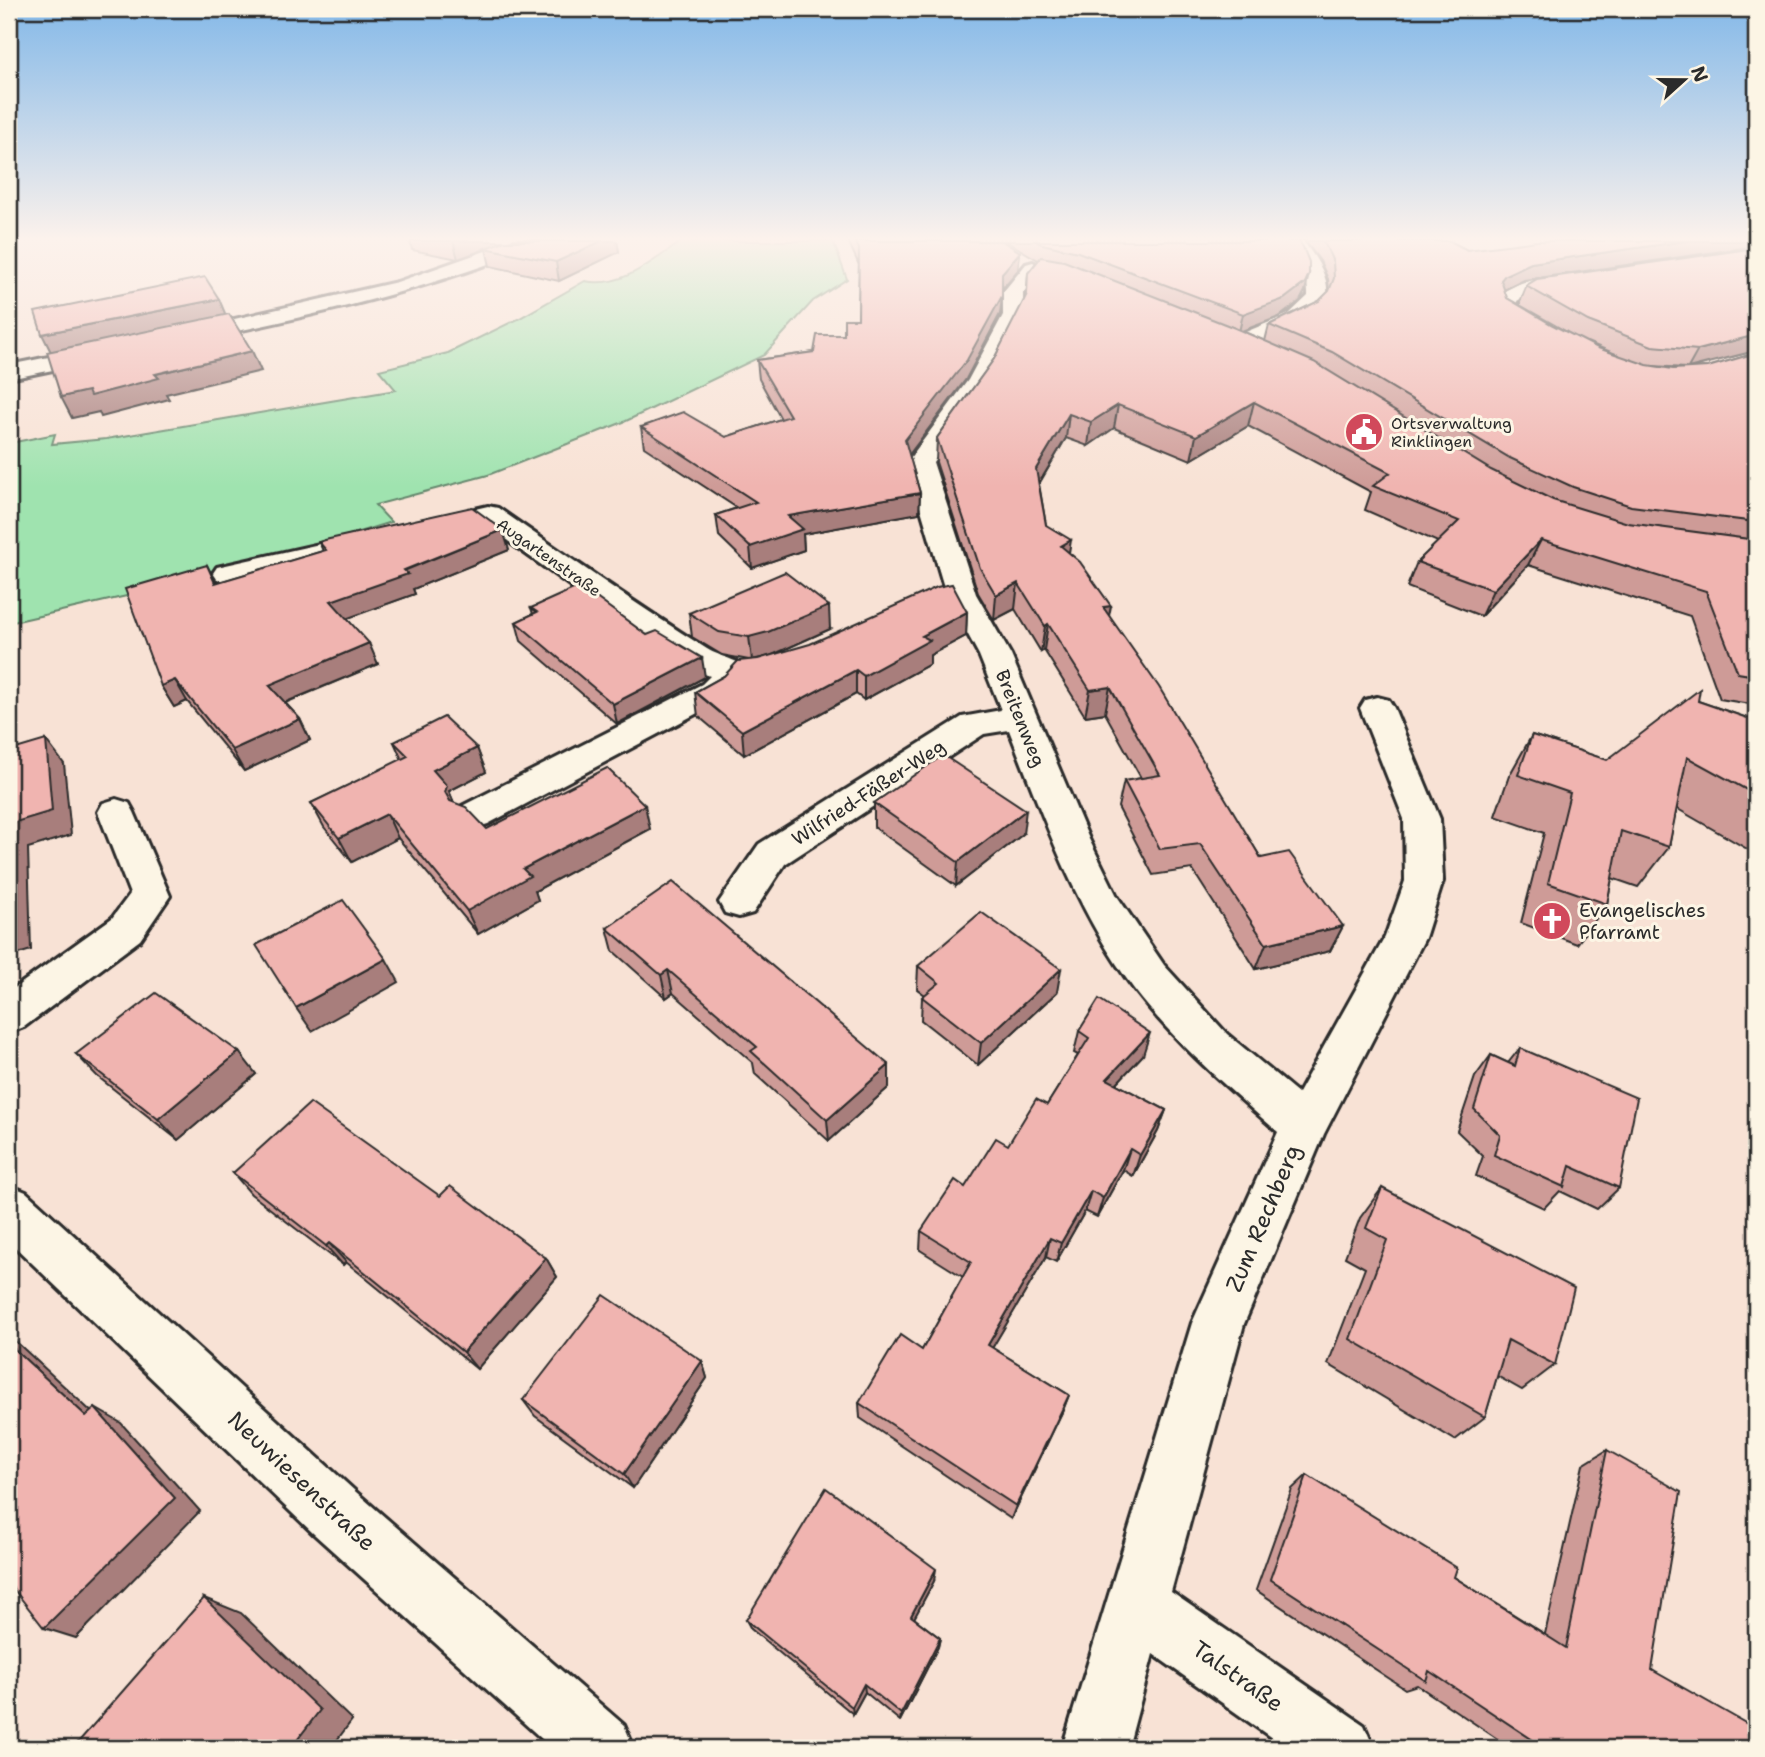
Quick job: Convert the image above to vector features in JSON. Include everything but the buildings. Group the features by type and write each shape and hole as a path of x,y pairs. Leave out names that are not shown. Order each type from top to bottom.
{"street":[{"path":"171,339 241,323"},
{"name":"Breitenweg","path":"1009,323 979,382 920,462 944,597 995,655 1070,839 1101,904 1149,977 1212,1047 1304,1126"},
{"path":"1239,343 1289,323"},
{"path":"1531,323 1565,342"},
{"path":"1215,333 1273,358"},
{"path":"9,372 118,350"},
{"name":"Augartenstraße","path":"227,573 488,514 611,601 710,665 747,671 714,691 475,815"},
{"name":"Zum Rechberg","path":"1095,1748 1218,1324 1304,1126 1405,938 1424,881 1422,819 1377,708"},
{"name":"Wilfried-Fäßer-Weg","path":"739,902 772,854 974,724 1021,717"},
{"path":"9,1015 126,929 150,896 116,811"},
{"name":"Neuwiesenstraße","path":"9,1208 335,1513 601,1748"},
{"name":"Talstraße","path":"1135,1604 1341,1748"}],"green space":[{"path":"510,323 793,323 764,355 626,421 488,475 375,505 391,522 227,573 9,623 9,439 10,443 55,434 52,444 106,439 396,390 379,370 448,353"}],"place":[{"name":"Ortsverwaltung Rinklingen","path":"1364,432"},
{"name":"Evangelisches Pfarramt","path":"1552,921"}]}
